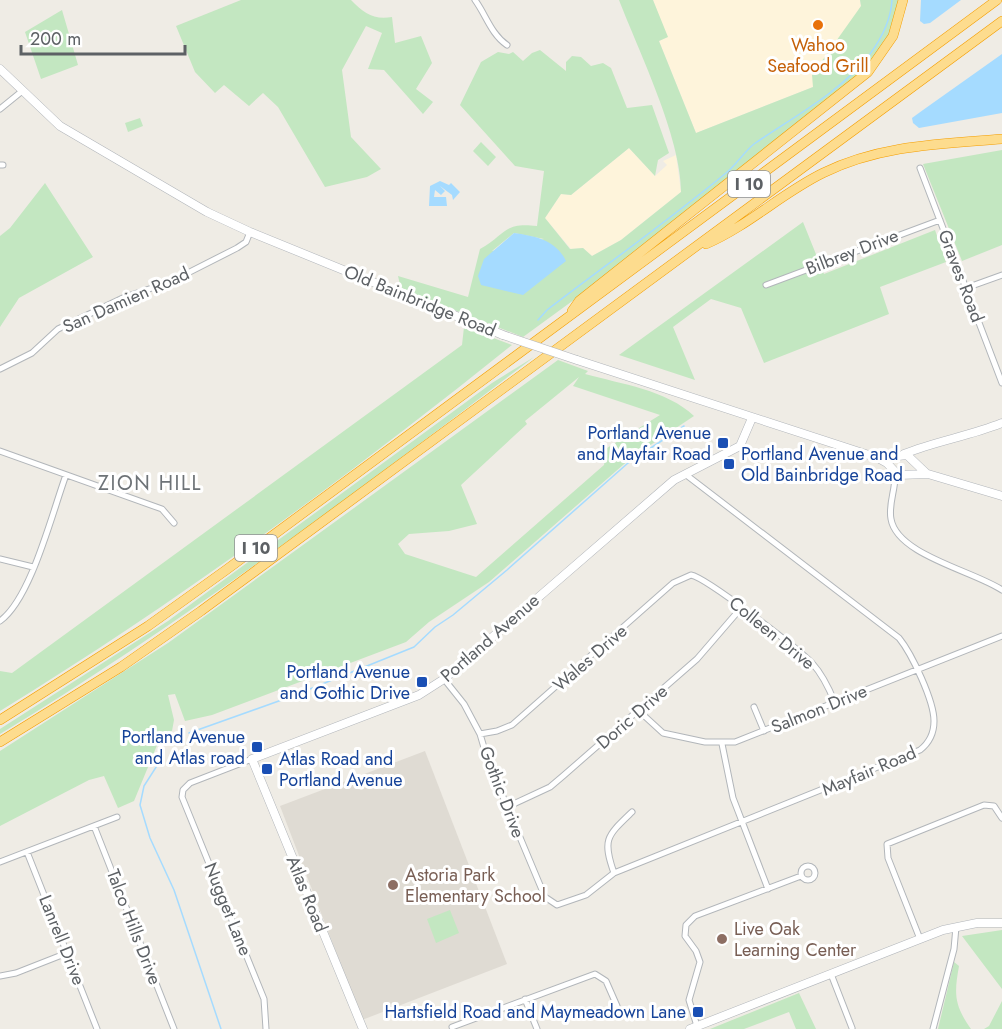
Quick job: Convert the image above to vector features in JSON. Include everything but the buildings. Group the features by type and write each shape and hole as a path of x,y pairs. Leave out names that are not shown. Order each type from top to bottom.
{"highway":[{"path":"569,315 579,302 868,72 893,36 903,0"},
{"name":"I 10","path":"0,720 158,619 998,0"},
{"name":"I 10","path":"0,742 121,667 201,611 1002,21"},
{"path":"690,251 719,238 808,181 853,160 913,146 1002,139"}],"street":[{"path":"475,0 495,34 507,45"},
{"name":"Old Bainbridge Road","path":"0,69 47,116 72,134 183,199 250,232 503,335 878,458 894,458"},
{"path":"0,109 21,92"},
{"name":"Graves Road","path":"920,168 1002,383"},
{"name":"Bilbrey Drive","path":"766,285 940,220"},
{"name":"San Damien Road","path":"0,369 32,353 58,329 125,297 170,282 237,249 246,242 250,232"},
{"path":"966,288 1002,275"},
{"name":"Portland Avenue","path":"183,790 190,783 419,695 444,679 637,510 683,473 740,446 752,418"},
{"path":"1002,423 961,439 924,446 894,458 893,471 896,489 891,518 903,542 1002,590"},
{"path":"896,489 908,475 918,450 924,446"},
{"path":"0,451 162,509 174,523"},
{"path":"904,454 928,474"},
{"name":"Old Bainbridge Road","path":"878,458 893,471 908,475"},
{"name":"Mayfair Road","path":"557,905 586,895 614,873 920,750 931,737 934,714 906,647 893,632 683,473"},
{"path":"908,475 928,474 1002,496"},
{"path":"0,621 11,614 22,596 66,475"},
{"path":"0,559 33,567"},
{"name":"Wales Drive","path":"480,734 512,725 673,583 686,576 695,576"},
{"name":"Colleen Drive","path":"695,576 812,662 836,702"},
{"name":"Doric Drive","path":"507,807 550,787 639,711 716,640 741,608"},
{"name":"Salmon Drive","path":"639,711 663,733 722,744 764,731 1002,636"},
{"name":"Gothic Drive","path":"444,679 464,704 480,734 507,807 545,897 557,905"},
{"path":"754,707 764,731"},
{"path":"722,744 733,798 768,889"},
{"name":"Atlas Road","path":"252,759 363,1029"},
{"name":"Nugget Lane","path":"183,790 184,802 264,999 266,1029"},
{"path":"920,939 891,865 886,850 887,844 984,805 994,806 1002,818"},
{"path":"614,873 607,855 606,842 613,830 632,812"},
{"path":"0,862 117,817"},
{"name":"Talco Hills Drive","path":"94,826 174,1029"},
{"name":"Lanrell Drive","path":"27,852 97,1029"},
{"path":"801,876 695,916 686,925 685,936 696,951 700,962 689,1000 695,1028 920,939 956,927 1002,923"},
{"path":"933,1029 954,948 956,927"},
{"path":"0,976 16,973 67,953"},
{"path":"452,1027 573,980 597,974 606,981 617,1006"},
{"path":"831,974 852,1028"},
{"path":"525,999 537,1029"}],"shaded area":[{"path":"653,0 860,0 861,6 813,87 696,133 659,41 667,37"},
{"path":"629,148 655,176 667,165 663,161 676,155 681,192 621,240 592,256 583,248 571,249 545,218 561,194 571,195"},
{"name":"Astoria Park Elementary School","path":"425,751 507,964 362,1020 280,806"}],"green space":[{"path":"241,0 351,0 369,14 392,17 395,43 421,36 432,63 416,89 433,102 423,114 384,70 368,69 382,33 366,26 342,70 351,137 381,169 367,177 325,187 278,107 263,93 249,106 224,85 215,93 195,72 176,26"},
{"path":"619,0 653,0 668,37 659,41 696,133 813,87 812,75 861,6 860,0 900,0 896,24 874,62 667,232 523,337 401,289 398,276 468,297 480,249 506,230 518,226 537,226 544,171 515,166 460,105 481,62 498,52 509,54 513,52 523,61 532,53 540,50 566,71 566,62 572,56 581,57 591,66 603,63 611,68 627,108 652,105 669,153 658,160 655,176 629,148 571,195 561,194 545,218 570,249 583,248 592,256 621,240 681,192 679,170 667,121","holes":["514,233 544,239 492,251"]},
{"path":"62,10 78,65 41,79 25,32"},
{"path":"140,118 143,126 128,132 125,123"},
{"path":"481,142 496,157 488,166 473,151"},
{"path":"1002,150 1002,245 962,261 923,164"},
{"path":"45,183 93,257 19,298 0,327 0,236 10,228"},
{"path":"803,222 824,274 935,230 946,262 880,287 889,314 764,363 741,308 711,299 673,327 695,380 619,355"},
{"path":"464,327 512,345 451,394 262,536 133,626 0,711 0,671 12,673 462,345"},
{"path":"534,357 272,553 138,646 0,734 0,729 168,621 492,383"},
{"path":"558,360 588,371 585,374 657,394 683,407 694,416 631,458 489,582 429,622 406,642 212,715 185,721 175,694 168,695 174,720 172,731 160,738 134,801 118,808 104,776 89,780 0,826 0,751 168,643","holes":["579,377 573,386 660,415 607,448 604,465 476,577 405,554 398,544 409,534 449,531 477,524 461,485 527,424 525,421"]},
{"path":"450,910 459,933 436,943 427,919"},
{"path":"1002,930 1002,989 962,936"},
{"path":"954,962 959,966 956,984 958,1006 971,1029 938,1029"},
{"path":"799,993 816,1029 796,1029 789,1012 744,1029 710,1029"},
{"path":"1002,1001 1002,1029 984,1029 989,1026"}],"water":[{"path":"921,0 961,0 930,23 924,24 920,21"},
{"path":"1002,54 1002,113 919,128 913,123 912,118"},
{"path":"440,181 449,185 451,183 460,192 453,200 452,195 440,186 445,191 441,195 435,190 434,197 446,197 447,206 429,206 430,186"},
{"path":"514,233 544,240 557,248 566,261 523,295 481,285 478,276 484,259"}],"waterway":[{"path":"538,320 547,310 726,173 754,144 815,104 845,81 878,42 888,21 892,0"},
{"path":"189,733 290,697 414,647 435,627 507,570 628,463 684,426"},
{"path":"184,734 176,735 162,744 160,761 144,786 140,805 150,838 174,890 221,1029"}],"place":[{"name":"Wahoo Seafood Grill","path":"818,25"},
{"name":"Portland Avenue and Mayfair Road","path":"723,443"},
{"name":"Portland Avenue and Old Bainbridge Road","path":"729,464"},
{"name":"Portland Avenue and Gothic Drive","path":"422,682"},
{"name":"Portland Avenue and Atlas road","path":"257,747"},
{"name":"Atlas Road and Portland Avenue","path":"267,769"},
{"name":"Astoria Park Elementary School","path":"393,885"},
{"name":"Live Oak Learning Center","path":"722,939"},
{"name":"Hartsfield Road and Maymeadown Lane","path":"698,1012"}],"district":[{"name":"ZION HILL","path":"150,483"}]}
